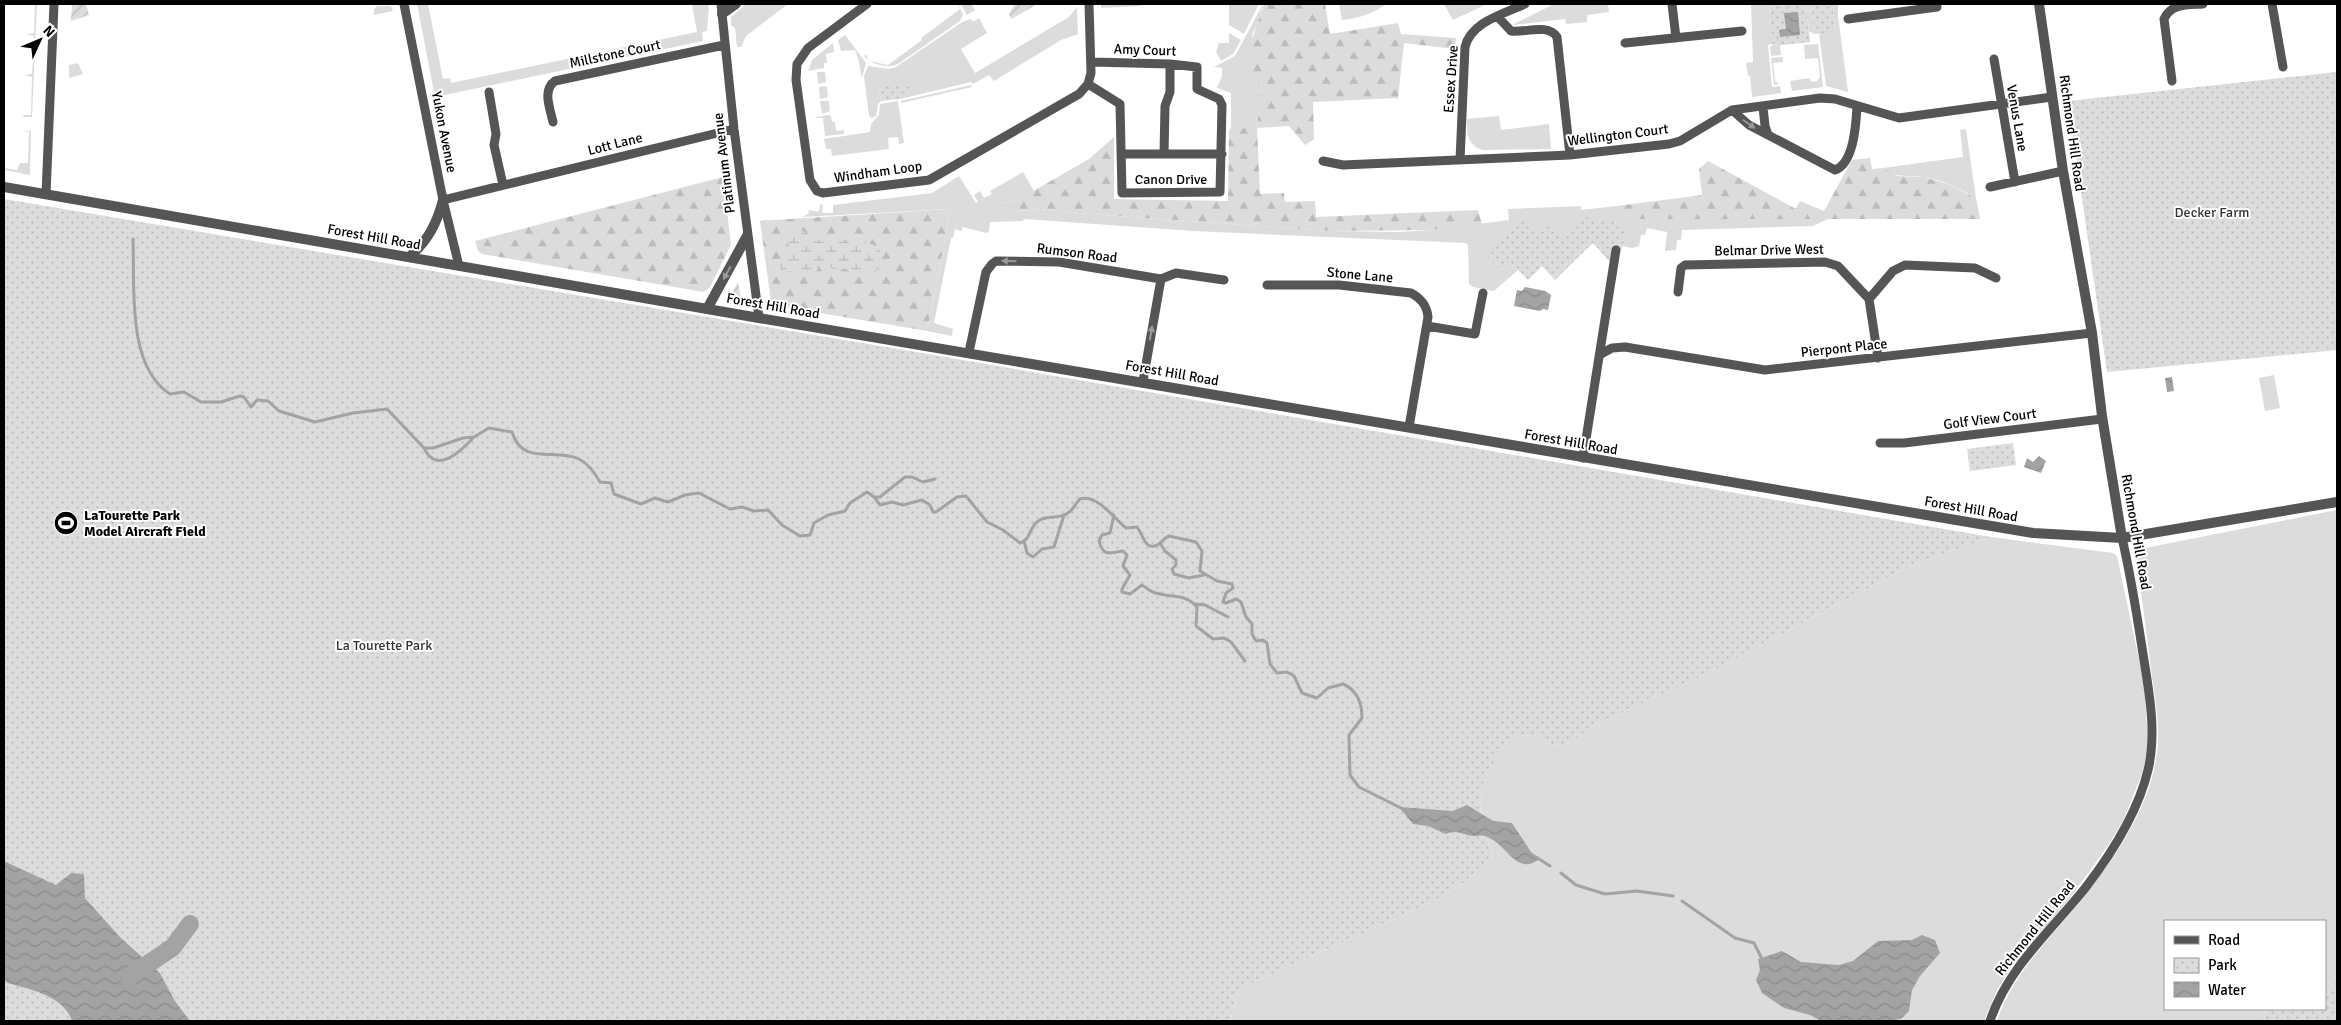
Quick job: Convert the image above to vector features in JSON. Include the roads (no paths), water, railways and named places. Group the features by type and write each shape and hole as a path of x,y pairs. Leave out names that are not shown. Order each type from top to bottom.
{"street":[{"path":"46,194 54,4"},
{"name":"Yukon Avenue","path":"404,4 443,200 459,266"},
{"path":"721,9 736,4"},
{"name":"Windham Loop","path":"867,4 808,48 796,68 810,180 817,190 824,193 929,180 1079,94 1088,84"},
{"path":"1088,84 1092,62 1089,4"},
{"name":"Essex Drive","path":"1460,160 1466,42 1476,28 1525,4"},
{"path":"1672,4 1676,38"},
{"name":"Richmond Hill Road","path":"1990,1021 2000,995 2012,977 2085,887 2113,847 2138,797 2148,771 2151,745 2148,684 2102,419 2092,333 2063,171 2039,4"},
{"path":"2172,81 2164,19 2166,13 2178,6 2203,4"},
{"path":"2272,4 2283,67"},
{"path":"1848,19 1891,8 1937,6"},
{"name":"Platinum Avenue","path":"721,9 747,236 759,318"},
{"path":"1498,17 1511,31 1546,29 1554,33 1570,155"},
{"path":"1625,43 1742,31"},
{"name":"Millstone Court","path":"553,122 547,92 549,85 555,82 724,45"},
{"name":"Venus Lane","path":"1994,59 2000,104 2015,182"},
{"name":"Amy Court","path":"1092,62 1170,64 1197,67"},
{"name":"Canon Drive","path":"1164,154 1165,106 1170,92 1170,64"},
{"name":"Canon Drive","path":"1088,84 1120,104 1122,193 1218,193 1221,190 1222,105 1219,99 1197,89 1197,67"},
{"path":"488,92 496,134 494,145 504,185"},
{"name":"Wellington Court","path":"1323,161 1343,165 1570,155 1669,144 1680,141 1732,110 1828,98 1899,118 2052,97"},
{"path":"1764,107 1765,126 1768,135"},
{"path":"1732,110 1749,125 1832,170 1836,170 1842,166 1855,139 1857,107"},
{"name":"Lott Lane","path":"443,200 734,129"},
{"name":"Canon Drive","path":"1121,154 1222,154"},
{"path":"1990,187 2063,171"},
{"name":"Forest Hill Road","path":"4,187 759,318 1143,381 1583,458 2033,533 2122,538 2337,502"},
{"path":"409,257 420,248 430,233 438,218 443,200"},
{"path":"707,309 747,236"},
{"path":"1583,458 1616,250"},
{"name":"Rumson Road","path":"970,352 986,272 996,262 1059,262 1161,279 1176,273 1224,280"},
{"name":"Belmar Drive West","path":"1678,292 1681,268 1684,265 1826,262 1838,266 1869,299"},
{"path":"1878,358 1869,299 1893,271 1905,265 1975,268 1996,278"},
{"path":"1143,381 1161,279"},
{"name":"Stone Lane","path":"1267,285 1339,285 1411,293 1418,297 1427,310 1427,326 1410,427"},
{"path":"1427,326 1475,334 1483,293"},
{"name":"Pierpont Place","path":"1601,354 1612,348 1625,347 1764,370 2092,333"},
{"name":"Golf View Court","path":"1880,443 1904,443 2102,419"}],"water":[{"path":"1798,12 1800,35 1780,37 1779,30 1786,29 1784,13"},
{"path":"1525,287 1545,291 1551,295 1548,310 1543,309 1540,311 1514,306 1517,290 1522,291"},
{"path":"2172,377 2174,391 2167,392 2165,378"},
{"path":"2039,456 2046,461 2041,473 2024,467 2027,458 2033,462"},
{"path":"1467,805 1493,821 1512,823 1531,852 1539,858 1538,860 1531,864 1519,862 1493,840 1485,836 1472,836 1455,832 1446,834 1428,826 1413,824 1399,807 1453,811"},
{"path":"4,861 56,885 71,873 84,874 85,898 121,938 160,973 175,1001 190,1021 72,1021 62,1005 54,1000 35,991 7,983 4,979"},
{"path":"1922,935 1935,940 1940,953 1920,976 1912,990 1909,1011 1902,1018 1892,1021 1821,1021 1810,1015 1784,1008 1762,993 1756,980 1760,970 1758,959 1782,951 1801,962 1839,965 1853,961 1878,941 1912,940"}],"waterway":[{"path":"133,239 134,301 139,345 146,364 156,381 170,394 184,392 201,402 221,402 240,396 244,397 251,407 257,400 268,401 279,411 315,422 353,413 387,409 424,448 433,448 463,438 474,437 489,428 512,432 523,449 531,453 569,456 579,459 586,463 600,482 611,483 614,494 641,504 655,498 668,502 685,495 699,493 730,509 742,507 754,511 768,510 782,525 800,536 810,535 814,523 828,515 845,511 850,503 867,492 880,505 892,502 903,505 922,500 930,505 933,512 936,512 957,497 966,496 987,522 1003,530 1020,543 1026,539 1034,525 1040,520 1067,514 1080,499 1087,498 1105,508 1126,528 1137,527 1150,546 1159,544 1169,536 1196,542 1202,551 1200,571 1217,581 1232,584 1233,588 1226,593 1223,602 1226,603 1236,599 1241,602 1246,617 1252,624 1252,634 1256,641 1263,640 1267,643 1270,664 1277,673 1287,672 1294,676 1302,693 1317,698 1328,688 1343,684 1355,693 1360,702 1362,718 1349,735 1350,775 1359,787 1403,809"},
{"path":"424,448 429,456 436,460 442,460 456,454 474,437"},
{"path":"874,497 880,497 905,477 912,477 923,482 935,479"},
{"path":"1024,541 1027,553 1033,557 1042,549 1054,547 1064,515"},
{"path":"1114,515 1110,533 1102,535 1099,541 1105,552 1123,551 1127,555 1123,566 1130,575 1122,592 1130,594 1142,585 1150,591 1188,600 1197,607 1196,626 1213,639 1224,638 1231,642 1245,661"},
{"path":"1160,543 1165,551 1176,560 1176,565 1172,569 1174,574 1189,578 1204,575"},
{"path":"1195,604 1205,605 1228,617"},
{"path":"1536,857 1550,866"},
{"path":"1561,873 1576,885 1605,894 1637,891 1673,896"},
{"path":"1682,901 1735,938 1754,943 1761,957"},
{"path":"129,977 173,947 190,924"}],"place":[{"name":"LaTourette Park Model Aircraft Field","path":"66,523"}],"park label":[{"name":"Decker Farm","path":"2212,212"},
{"name":"La Tourette Park","path":"384,645"}]}
